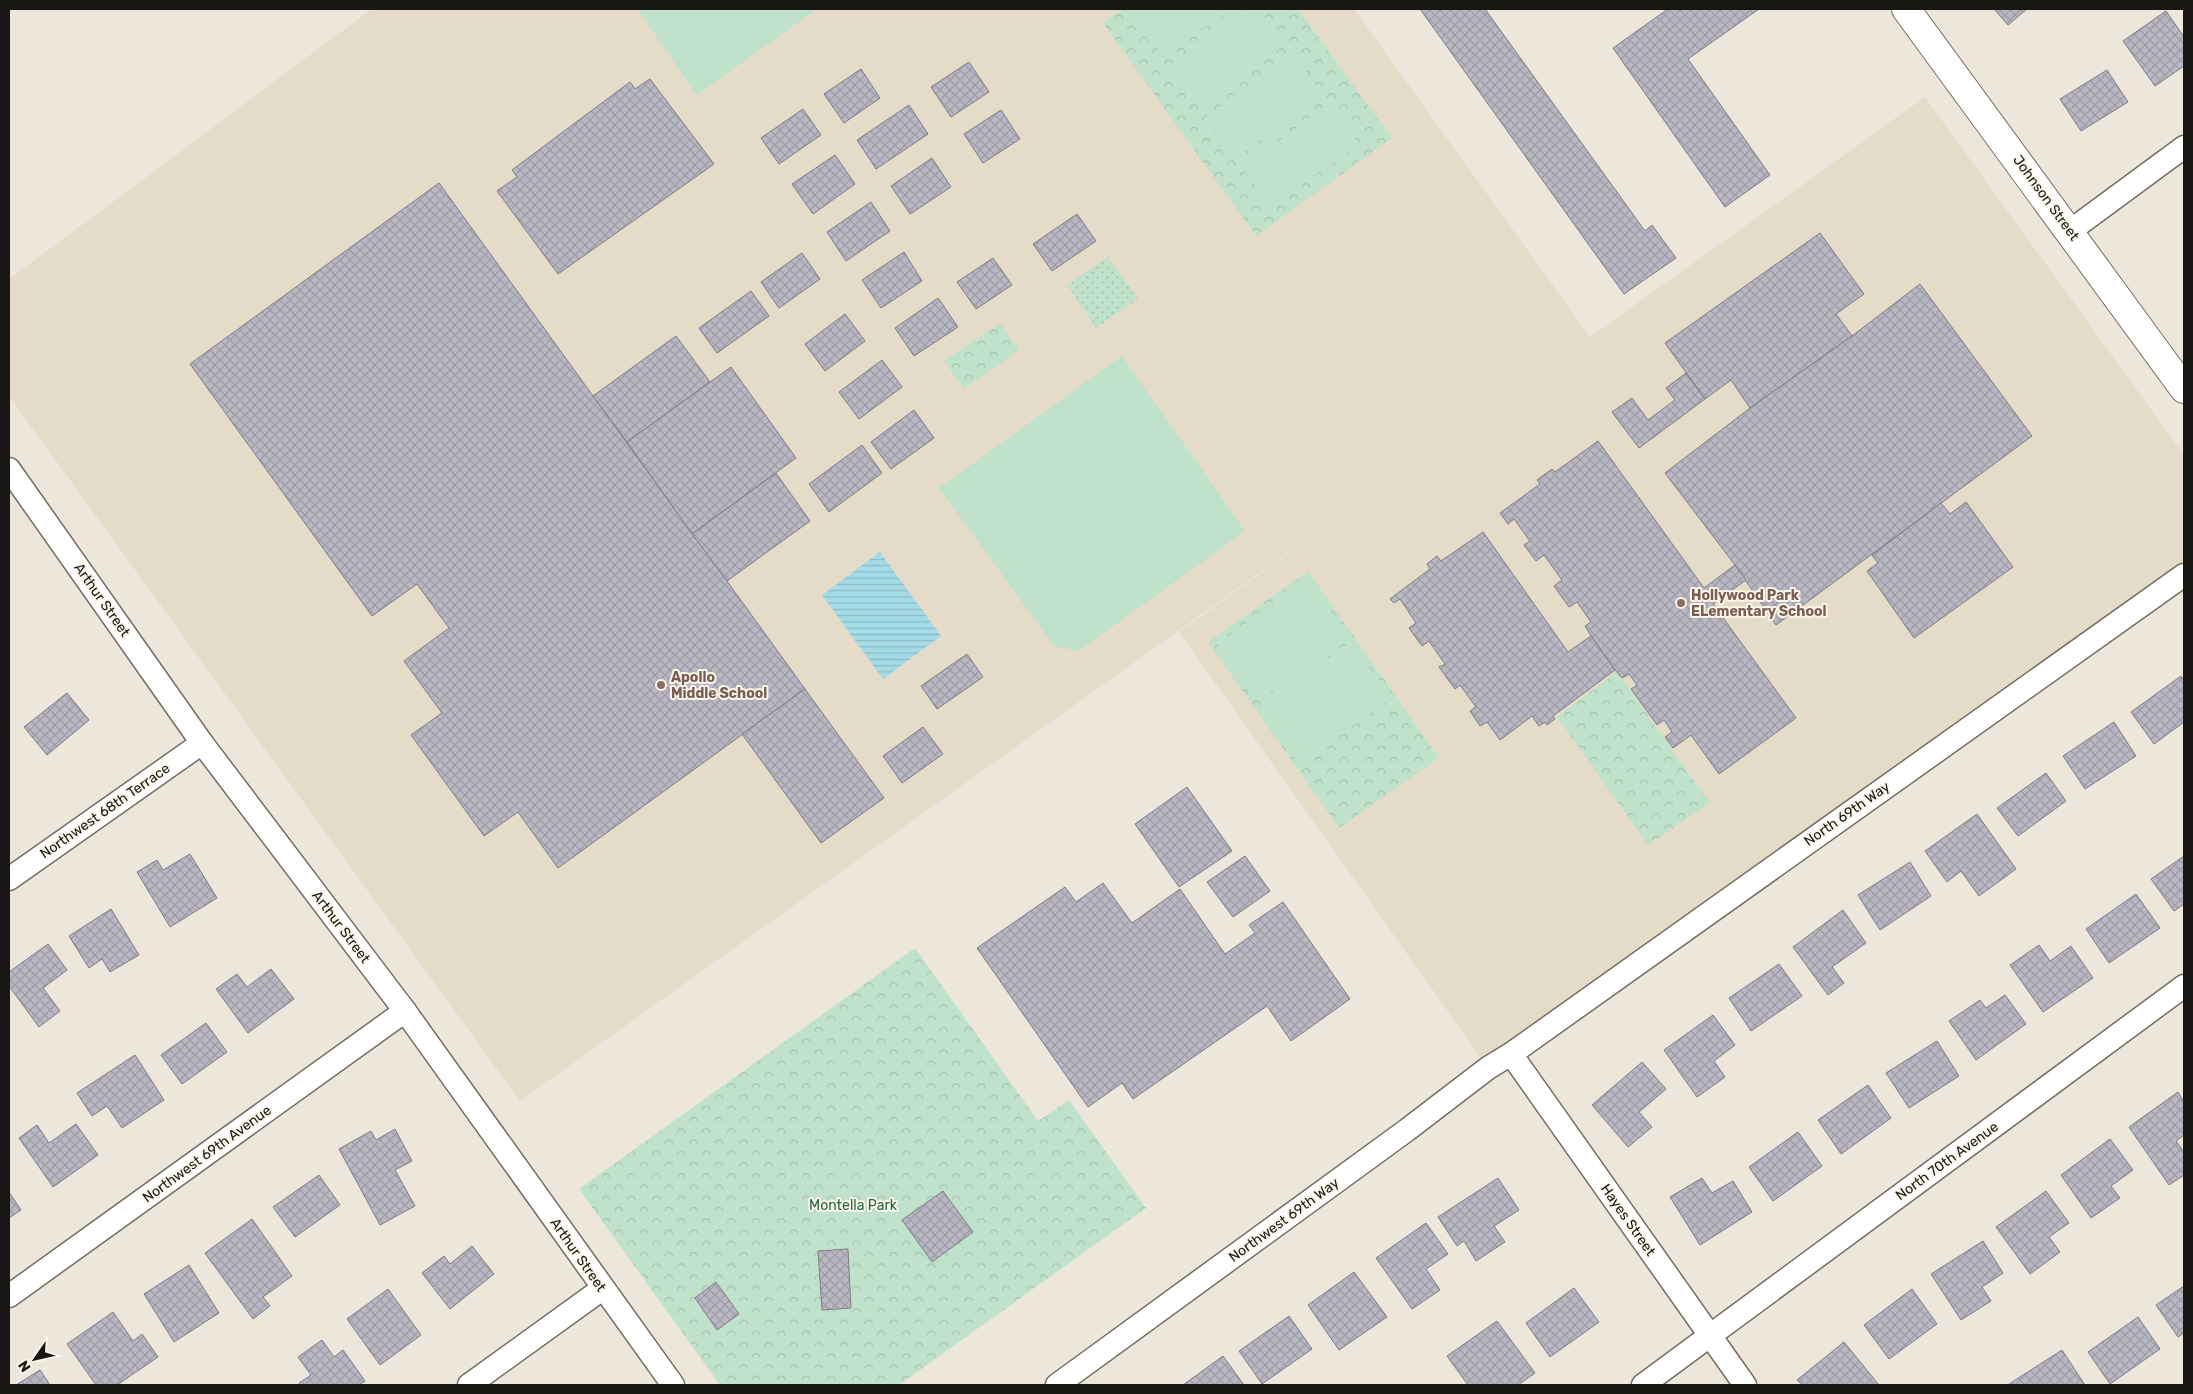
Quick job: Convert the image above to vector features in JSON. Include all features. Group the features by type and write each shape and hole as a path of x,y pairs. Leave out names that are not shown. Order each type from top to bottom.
{"street":[{"name":"Johnson Street","path":"1906,9 2184,389"},
{"path":"2070,231 2184,147"},
{"name":"Arthur Street","path":"9,469 202,743 405,1011 602,1289 673,1385"},
{"name":"North 69th Way","path":"1511,1054 2184,574"},
{"name":"Northwest 68th Terrace","path":"9,878 202,743"},
{"name":"North 70th Avenue","path":"1644,1385 2184,986"},
{"name":"Northwest 69th Avenue","path":"9,1296 405,1011"},
{"name":"Hayes Street","path":"1511,1054 1746,1385"},
{"name":"Northwest 69th Way","path":"1057,1385 1407,1130 1488,1068 1511,1054"},
{"path":"469,1385 602,1289"}],"shaded area":[{"name":"Apollo Middle School","path":"372,9 1354,9 1590,337 1925,97 2184,455 2184,575 1488,1068 1179,632 1387,482 520,1101 9,396 9,279"}],"green space":[{"path":"637,9 817,9 697,95"},
{"path":"1123,9 1298,9 1392,138 1256,236 1103,23"},
{"path":"1145,9 1231,9 1163,57 1134,17"},
{"path":"1250,9 1259,9 1286,44 1199,108 1169,68"},
{"path":"1293,54 1322,94 1235,158 1206,117"},
{"path":"1329,104 1358,143 1271,208 1242,168"},
{"path":"1108,257 1138,299 1096,328 1067,285"},
{"path":"1000,323 1019,350 964,389 944,361"},
{"path":"1122,356 1245,531 1079,651 1054,646 939,488"},
{"path":"1308,571 1439,758 1339,828 1208,642"},
{"path":"1308,579 1349,636 1257,701 1217,644"},
{"path":"1351,642 1391,698 1299,764 1259,708"},
{"path":"1617,672 1710,803 1648,845 1557,717"},
{"name":"Montella Park","path":"915,948 1038,1121 1069,1100 1146,1208 899,1385 720,1385 579,1189"}],"water":[{"path":"880,552 941,636 883,679 822,595"}],"building":[{"path":"1420,9 1485,9 1645,231 1652,225 1676,258 1624,294"},
{"path":"1668,9 1759,9 1688,59 1770,175 1725,207 1613,48"},
{"path":"1994,9 2027,9 2008,25"},
{"path":"2166,11 2184,37 2184,66 2155,86 2123,41"},
{"path":"969,62 989,92 951,117 931,87"},
{"path":"861,69 880,98 844,123 824,94"},
{"path":"2107,70 2128,102 2081,131 2060,99"},
{"path":"650,79 714,164 558,274 497,191 517,177 512,170 630,82 635,89"},
{"path":"909,105 928,134 876,169 857,140"},
{"path":"803,109 821,135 779,164 761,138"},
{"path":"1001,110 1020,139 983,163 964,134"},
{"path":"835,155 855,184 813,214 792,184"},
{"path":"932,158 951,187 910,214 891,186"},
{"path":"439,183 805,689 558,868 518,812 484,836 411,735 442,713 404,661 449,628 417,584 372,616 190,364"},
{"path":"871,202 890,231 846,261 827,232"},
{"path":"1077,214 1096,241 1052,271 1033,244"},
{"path":"1820,233 1864,294 1836,314 1852,336 1750,408 1731,380 1705,399 1665,343"},
{"path":"904,252 922,281 881,308 862,280"},
{"path":"802,253 820,279 779,308 761,282"},
{"path":"993,258 1012,285 976,309 957,282"},
{"path":"1920,284 2032,436 1776,625 1735,565 1665,473 1750,408 1852,336"},
{"path":"751,291 769,316 717,353 699,328"},
{"path":"938,298 958,327 914,356 895,328"},
{"path":"845,314 865,341 825,371 805,344"},
{"path":"676,336 710,382 627,442 593,396"},
{"path":"882,360 902,387 859,419 839,392"},
{"path":"731,367 796,458 692,534 627,442"},
{"path":"1686,373 1705,399 1639,448 1612,412 1632,398 1648,420 1675,400 1666,388"},
{"path":"914,410 934,438 891,469 871,442"},
{"path":"1598,441 1704,588 1735,565 1746,580 1713,604 1796,718 1719,774 1691,735 1673,748 1665,737 1672,732 1664,720 1657,725 1631,689 1637,685 1629,674 1622,678 1591,636 1585,626 1591,622 1577,602 1569,607 1554,586 1562,580 1544,555 1536,561 1524,545 1530,541 1514,519 1508,524 1500,513 1540,484 1537,480 1552,469 1555,472"},
{"path":"862,445 882,473 829,512 809,484"},
{"path":"776,473 810,521 727,581 692,534"},
{"path":"1966,502 2013,567 1914,638 1867,571 1878,563 1872,555 1941,503 1950,514"},
{"path":"1483,532 1568,652 1591,636 1615,670 1553,716 1555,719 1547,725 1545,722 1539,726 1532,716 1500,740 1487,722 1480,726 1470,711 1476,707 1460,685 1455,689 1439,667 1445,664 1429,641 1422,646 1409,628 1416,623 1400,599 1394,603 1390,599 1430,569 1427,564 1437,556 1441,561"},
{"path":"967,654 983,677 937,709 921,686"},
{"path":"2181,676 2184,681 2184,722 2154,744 2131,712"},
{"path":"805,689 884,798 821,843 742,734"},
{"path":"67,693 89,720 47,755 24,727"},
{"path":"2114,722 2136,756 2085,789 2063,756"},
{"path":"923,727 943,754 902,783 883,756"},
{"path":"2046,773 2066,801 2018,836 1997,808"},
{"path":"1187,787 1232,851 1179,887 1135,824"},
{"path":"1977,814 2016,869 1979,896 1961,871 1947,882 1925,851"},
{"path":"190,854 217,898 170,927 137,872 157,860 163,870"},
{"path":"1245,856 1270,891 1233,917 1207,882"},
{"path":"2184,856 2184,904 2174,911 2151,879"},
{"path":"1910,862 1931,896 1880,930 1858,895"},
{"path":"1103,883 1132,923 1180,889 1225,954 1255,933 1249,925 1283,902 1350,999 1291,1041 1267,1006 1133,1099 1122,1083 1088,1107 977,948 1065,887 1076,902"},
{"path":"2136,894 2160,928 2109,963 2086,929"},
{"path":"111,909 139,955 110,972 102,959 89,968 69,936"},
{"path":"1843,910 1866,943 1832,967 1844,983 1828,995 1793,947"},
{"path":"48,944 67,970 43,988 60,1011 39,1027 9,986 9,972"},
{"path":"2039,945 2050,961 2071,946 2093,978 2043,1012 2010,965"},
{"path":"1779,964 1802,996 1751,1031 1729,998"},
{"path":"271,969 294,999 248,1033 216,989 237,974 247,987"},
{"path":"2005,995 2026,1024 1976,1060 1949,1021 1980,1000 1986,1008"},
{"path":"1713,1015 1735,1045 1714,1061 1725,1077 1697,1097 1664,1050"},
{"path":"206,1023 227,1052 182,1084 161,1055"},
{"path":"1937,1041 1959,1076 1909,1108 1886,1073"},
{"path":"135,1055 164,1100 122,1128 107,1106 92,1116 77,1093"},
{"path":"1642,1062 1666,1089 1639,1112 1652,1127 1628,1147 1592,1105"},
{"path":"1868,1085 1891,1118 1841,1154 1818,1120"},
{"path":"2178,1092 2184,1102 2184,1135 2176,1141 2184,1152 2184,1175 2169,1185 2129,1127"},
{"path":"76,1124 98,1155 53,1187 19,1138 37,1125 49,1143"},
{"path":"395,1129 412,1161 395,1170 415,1206 380,1225 339,1149 371,1131 376,1140"},
{"path":"1798,1132 1822,1166 1773,1201 1749,1167"},
{"path":"2110,1139 2133,1170 2111,1186 2120,1198 2091,1218 2061,1175"},
{"path":"319,1175 340,1205 295,1237 273,1207"},
{"path":"1498,1178 1519,1210 1494,1226 1505,1242 1476,1261 1464,1241 1457,1246 1438,1217"},
{"path":"1702,1178 1712,1193 1733,1181 1752,1212 1700,1245 1670,1197"},
{"path":"943,1191 973,1232 932,1262 902,1220"},
{"path":"2046,1191 2069,1223 2049,1237 2060,1252 2030,1274 1996,1227"},
{"path":"9,1192 21,1210 9,1218"},
{"path":"252,1219 292,1276 263,1297 270,1306 253,1319 205,1253"},
{"path":"1426,1223 1448,1254 1426,1269 1440,1290 1412,1309 1376,1258"},
{"path":"1983,1241 2003,1273 1982,1287 1991,1301 1961,1320 1931,1274"},
{"path":"472,1246 494,1274 450,1309 422,1273 444,1256 450,1264"},
{"path":"848,1249 851,1308 822,1310 818,1251"},
{"path":"189,1265 219,1313 174,1342 144,1294"},
{"path":"1354,1272 1387,1317 1339,1350 1308,1305"},
{"path":"716,1282 739,1314 717,1330 695,1298"},
{"path":"2184,1286 2184,1333 2178,1337 2156,1305"},
{"path":"1574,1288 1599,1322 1550,1357 1526,1323"},
{"path":"388,1289 421,1335 380,1365 347,1319"},
{"path":"1912,1289 1937,1324 1889,1359 1864,1325"},
{"path":"113,1312 133,1341 142,1334 158,1357 117,1385 96,1385 67,1344"},
{"path":"1289,1316 1312,1349 1262,1384 1239,1351"},
{"path":"2138,1317 2160,1349 2110,1384 2088,1352"},
{"path":"1497,1321 1535,1373 1518,1385 1468,1385 1447,1356"},
{"path":"322,1340 334,1357 343,1350 365,1381 359,1385 300,1385 299,1383 311,1375 298,1357"},
{"path":"1844,1342 1879,1385 1802,1385 1797,1380"},
{"path":"2062,1350 2085,1385 2009,1384"},
{"path":"1223,1356 1244,1385 1183,1385"},
{"path":"40,1370 50,1385 16,1385"}],"place":[{"name":"Hollywood Park ELementary School","path":"1681,603"},
{"name":"Apollo Middle School","path":"661,685"}]}
